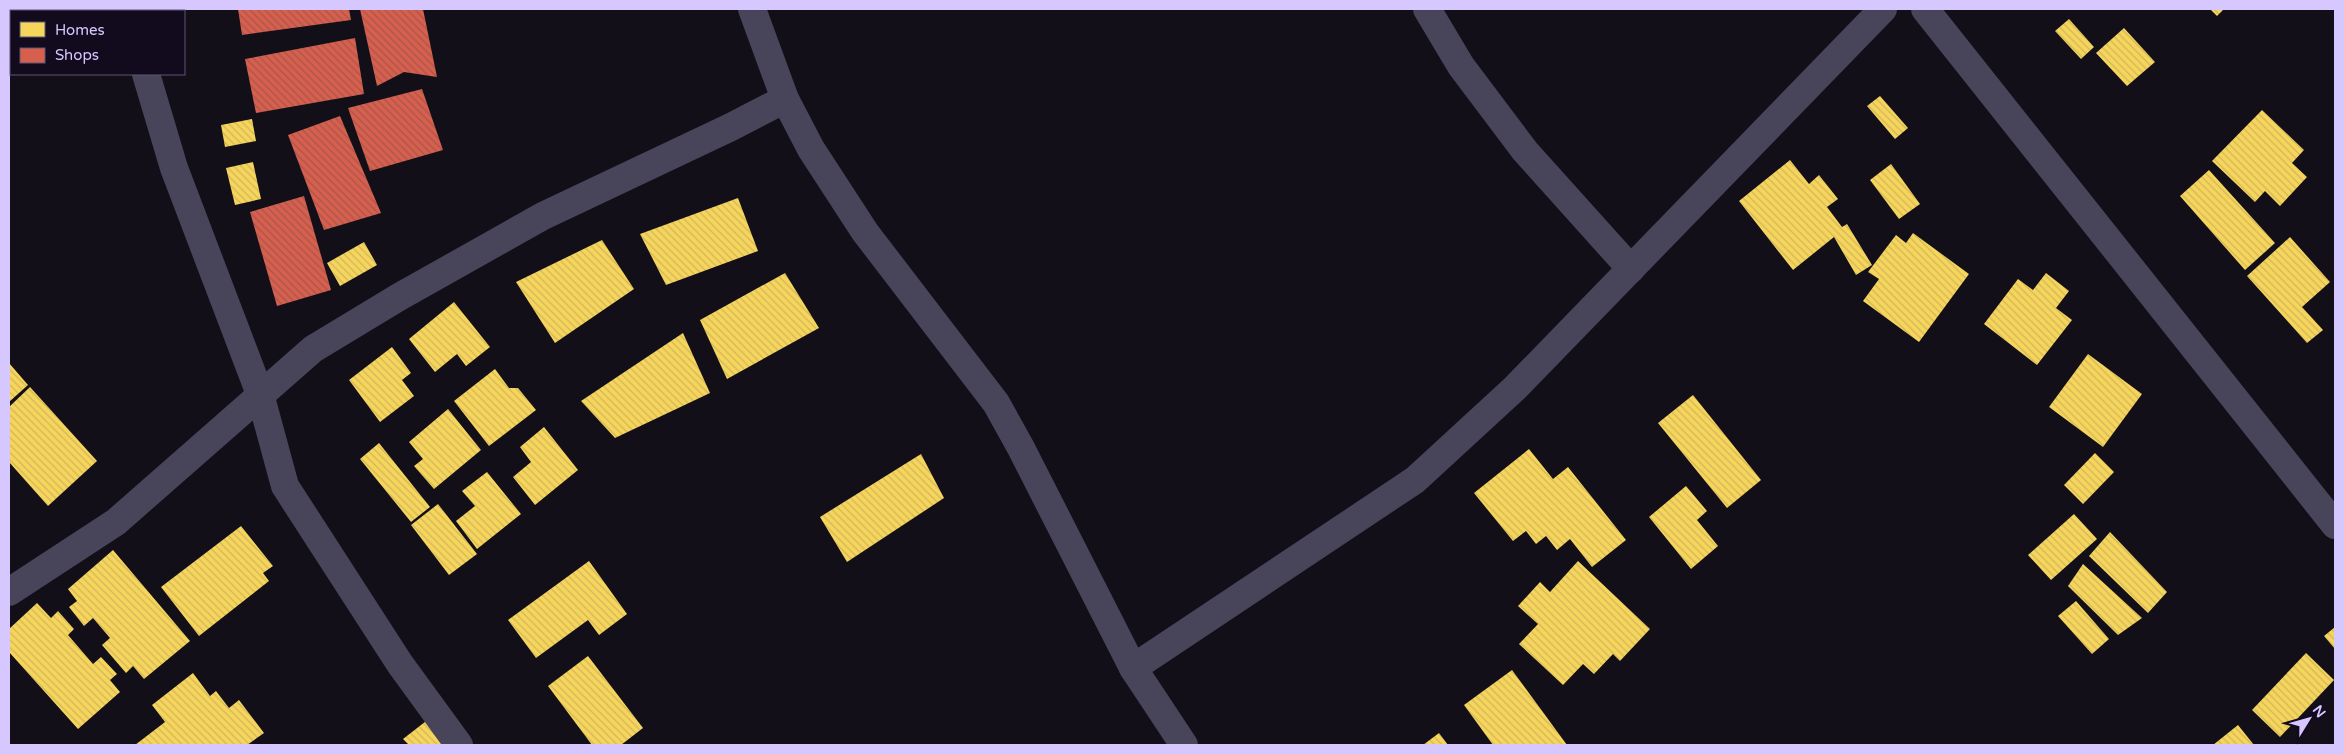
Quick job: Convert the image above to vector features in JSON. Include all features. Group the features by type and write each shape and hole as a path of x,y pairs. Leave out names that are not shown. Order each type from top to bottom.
{"street":[{"path":"752,9 785,99 811,149 866,232 996,403 1021,448 1133,668 1184,745"},
{"path":"1427,9 1462,66 1525,151 1631,270"},
{"path":"1133,668 1415,480 1515,388 1883,9"},
{"path":"1925,9 2335,525"},
{"path":"146,75 174,168 260,394 285,486 400,664 459,745"},
{"path":"9,592 116,522 313,349 399,297 518,230 785,99"}],"building: Homes":[{"path":"2210,9 2224,9 2217,16"},
{"path":"2069,19 2094,47 2081,59 2055,31"},
{"path":"2124,28 2155,62 2127,86 2096,53"},
{"path":"1880,96 1908,128 1895,139 1867,106"},
{"path":"2262,110 2304,150 2292,163 2307,177 2280,206 2265,191 2255,202 2212,161"},
{"path":"252,119 256,141 225,147 221,125"},
{"path":"1790,160 1809,184 1819,175 1838,199 1827,207 1842,227 1847,224 1872,265 1856,275 1834,237 1793,270 1739,201"},
{"path":"253,162 261,199 235,205 226,168"},
{"path":"1891,164 1920,204 1899,219 1870,180"},
{"path":"2209,170 2275,243 2245,270 2180,196"},
{"path":"738,198 758,251 666,285 640,234"},
{"path":"1913,233 1969,274 1919,342 1863,301 1879,279 1868,272 1896,235 1906,243"},
{"path":"2290,237 2330,282 2302,307 2323,330 2307,343 2247,276"},
{"path":"602,240 634,289 555,343 516,282"},
{"path":"364,242 377,265 340,286 327,263"},
{"path":"785,273 819,328 727,379 700,320"},
{"path":"2046,273 2069,291 2056,308 2072,320 2037,365 1984,324 2018,279 2033,290"},
{"path":"454,302 490,347 466,366 457,354 435,372 409,339"},
{"path":"683,333 710,393 615,438 581,401"},
{"path":"392,347 411,373 402,380 414,396 380,422 349,380"},
{"path":"2088,354 2142,394 2103,447 2049,407"},
{"path":"9,363 28,385 9,402"},
{"path":"495,369 509,388 518,388 536,410 489,446 454,401"},
{"path":"30,387 97,461 48,506 9,462 9,407"},
{"path":"1693,395 1761,480 1727,508 1658,423"},
{"path":"448,409 481,450 434,489 414,466 423,459 409,442"},
{"path":"544,427 578,470 535,505 513,477 531,462 520,447"},
{"path":"379,443 430,507 411,522 360,459"},
{"path":"1529,449 1553,479 1568,467 1626,540 1592,567 1570,539 1557,550 1546,536 1536,544 1526,531 1513,541 1474,493"},
{"path":"2095,453 2114,472 2083,504 2064,485"},
{"path":"921,454 944,498 847,562 820,517"},
{"path":"487,472 521,514 477,549 456,521 475,506 462,491"},
{"path":"1686,486 1707,511 1697,520 1718,546 1691,569 1649,517"},
{"path":"438,504 477,554 449,575 411,525"},
{"path":"2074,514 2097,539 2051,580 2028,555"},
{"path":"241,526 273,566 263,573 269,581 199,636 161,587"},
{"path":"2110,532 2167,592 2148,613 2089,556"},
{"path":"113,550 190,641 144,679 133,666 126,673 102,645 110,638 93,618 84,626 69,607 77,601 68,589"},
{"path":"589,561 627,614 599,635 588,620 536,658 508,620"},
{"path":"1578,561 1650,629 1620,661 1613,654 1594,674 1583,664 1563,685 1519,644 1538,624 1518,606 1540,582 1550,592"},
{"path":"2083,564 2142,618 2118,635 2068,586"},
{"path":"2076,601 2109,639 2092,654 2058,616"},
{"path":"37,603 51,618 58,611 74,629 68,635 93,664 101,657 117,674 110,680 120,692 78,729 9,652 9,629"},
{"path":"2335,627 2335,649 2324,636"},
{"path":"2306,653 2334,680 2280,737 2252,710"},
{"path":"588,656 643,728 621,745 592,745 548,686"},
{"path":"1512,670 1567,745 1493,745 1464,705"},
{"path":"193,673 210,696 216,691 229,708 239,700 264,733 247,745 135,745 165,722 152,705"},
{"path":"430,718 451,745 409,745 403,739"},
{"path":"2238,725 2254,745 2213,745"},
{"path":"1439,733 1448,745 1423,745"}],"building: Shops":[{"path":"238,9 349,9 351,20 242,35"},
{"path":"360,9 423,9 437,77 404,72 377,86"},
{"path":"355,38 364,94 256,113 245,59"},
{"path":"422,89 443,150 370,171 348,108"},
{"path":"340,116 381,213 324,230 288,135"},
{"path":"304,196 331,290 277,306 250,212"}]}
